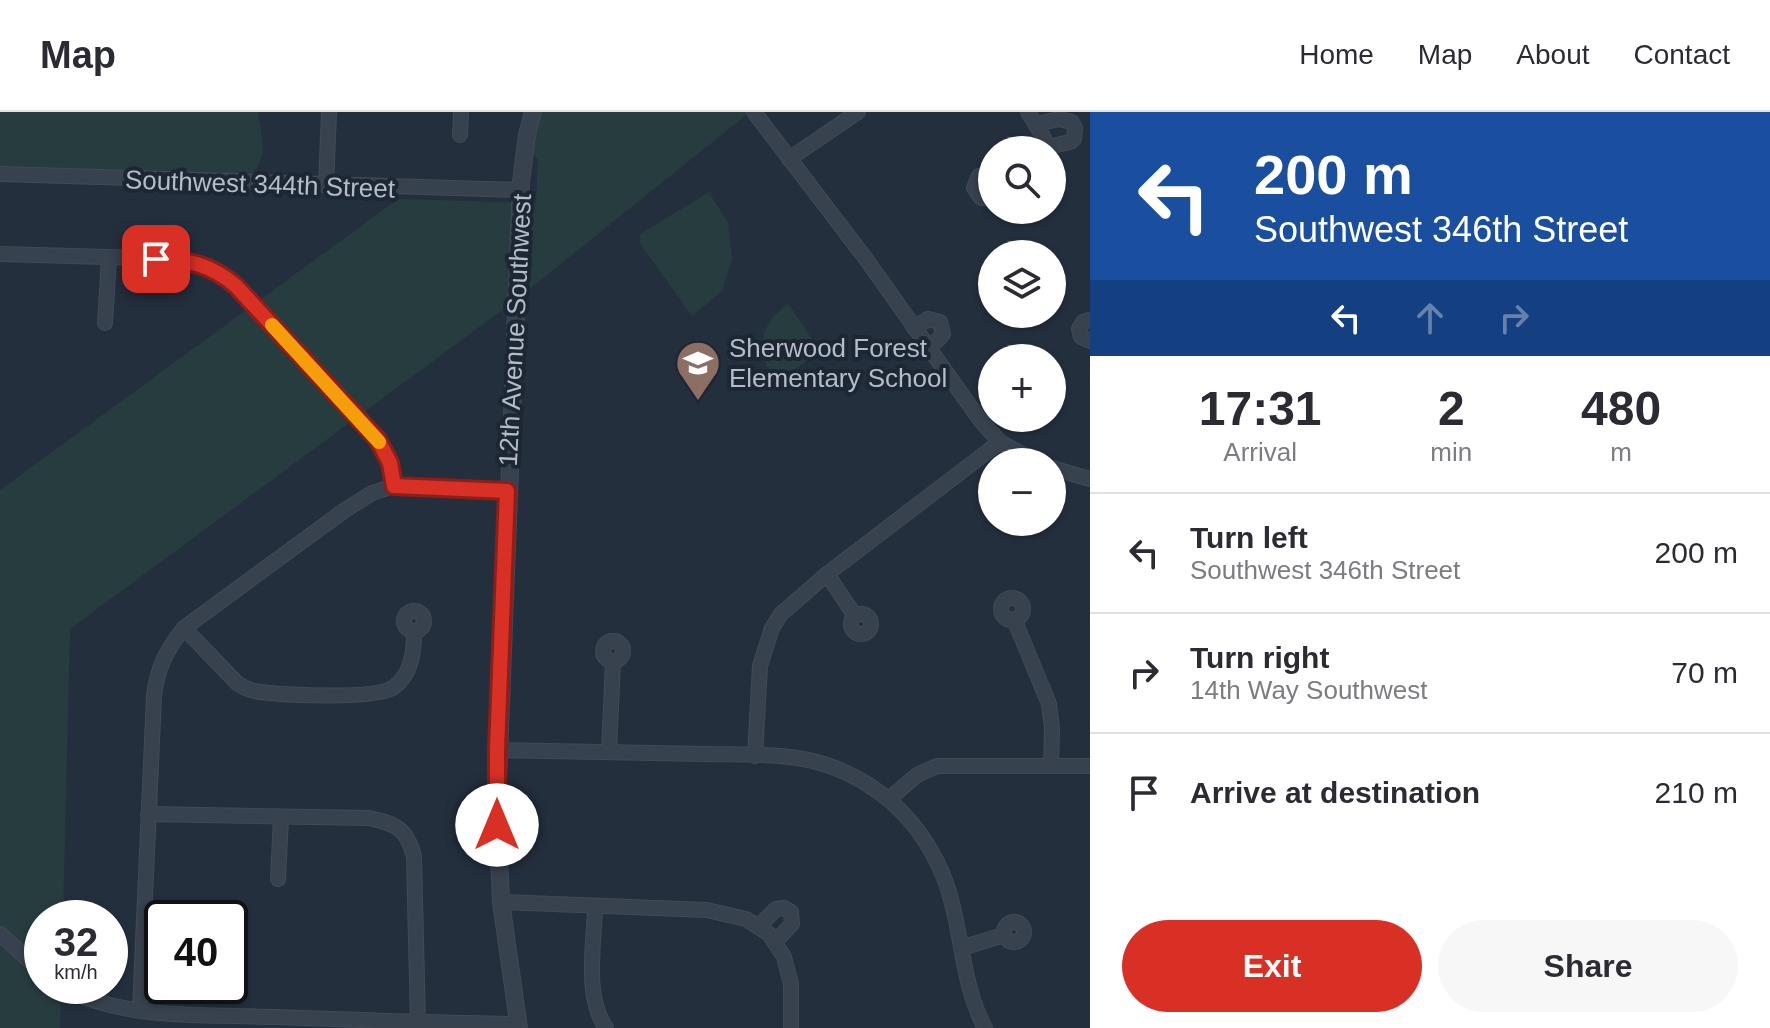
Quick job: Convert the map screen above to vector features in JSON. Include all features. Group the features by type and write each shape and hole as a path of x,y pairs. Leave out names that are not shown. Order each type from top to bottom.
{"street":[{"path":"326,186 329,112"},
{"path":"460,135 461,112"},
{"name":"12th Avenue Southwest","path":"519,1026 501,902 497,750 521,190 524,149 533,112"},
{"path":"754,112 980,420 1000,442 1011,448"},
{"path":"789,159 858,112"},
{"path":"1032,118 1043,136"},
{"path":"1032,118 1072,122 1074,139 1066,143"},
{"name":"Southwest 344th Street","path":"0,174 521,190"},
{"path":"0,254 179,259 206,267 227,278 378,440 390,463 394,486"},
{"path":"105,323 109,258"},
{"path":"914,328 932,318 943,325 941,337 928,347"},
{"path":"1090,320 1083,322 1079,329 1081,337 1090,341"},
{"path":"755,756 760,666 766,644 781,614 827,574 1000,442"},
{"path":"1066,472 1090,479"},
{"path":"140,1010 156,684 168,648 184,628 372,493 394,486 507,491"},
{"path":"827,574 855,616"},
{"path":"1014,619 1047,697 1051,718 1051,765"},
{"path":"184,628 237,683 246,688 271,692 370,695 392,689 404,676 412,659 414,631"},
{"path":"609,752 613,661"},
{"path":"497,750 806,759 870,785 889,799 917,829 937,861 953,903 972,998 985,1028"},
{"path":"889,799 917,775 937,766 1090,766"},
{"path":"148,814 369,818 389,822 399,828 408,837 414,857 418,1023"},
{"path":"278,879 281,817"},
{"path":"501,902 720,911 746,919 767,934 788,968 791,1028"},
{"path":"595,907 594,996 606,1028"},
{"path":"0,934 24,956"},
{"path":"961,948 1004,935"},
{"path":"100,1004 237,1022 519,1026"}],"green space":[{"path":"0,112 258,112 262,154 250,175 0,167"},
{"path":"542,112 750,112 517,299 70,629 63,900 24,900 24,1004 61,1004 60,1028 0,1028 0,490 398,199 536,203 538,160 532,151"},
{"path":"709,192 728,223 732,259 722,291 692,316 640,243 640,234"},
{"path":"788,303 818,348 816,354 775,384 764,360 762,340 770,322"}],"slow traffic":[{"path":"272,325 379,442"}],"place":[{"name":"Sherwood Forest Elementary School","path":"698,402"}],"route":[{"path":"156,259 196,263 227,278 236,286 378,440 387,454 394,486 507,491 497,825"}]}
